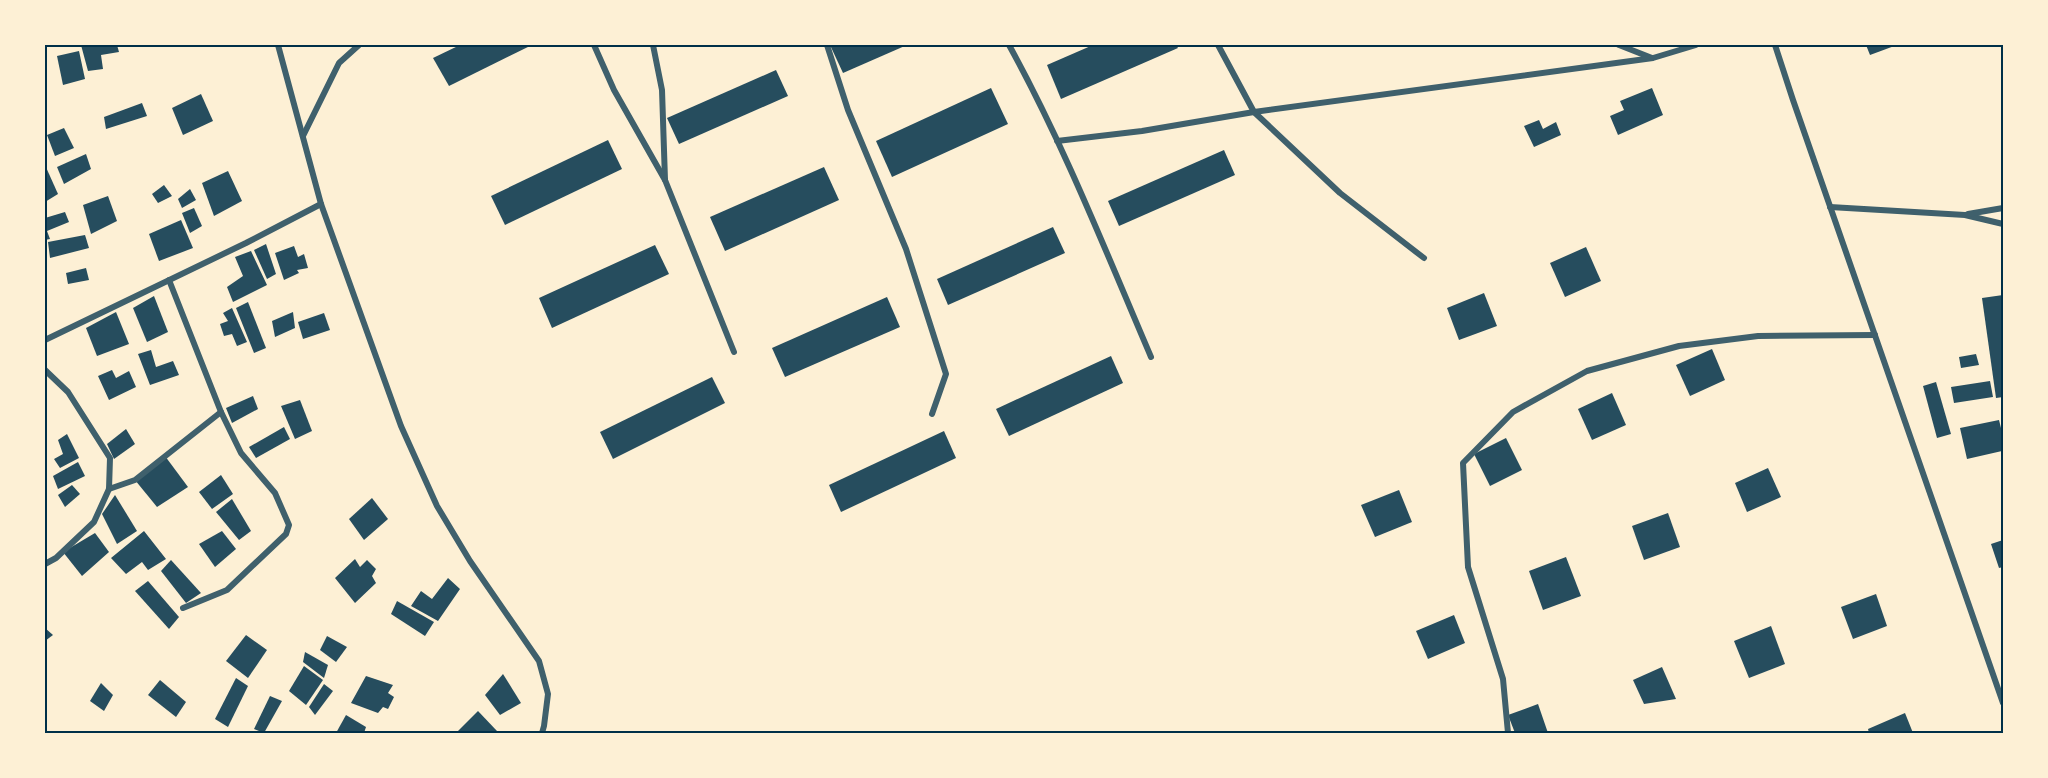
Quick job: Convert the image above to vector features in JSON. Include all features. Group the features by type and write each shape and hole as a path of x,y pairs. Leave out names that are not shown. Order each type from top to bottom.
{"street":[{"path":"279,45 321,204 400,426 437,506 470,561 539,661 548,694 542,733"},
{"path":"303,137 339,63 359,45"},
{"path":"594,45 614,90 665,180 734,352"},
{"path":"653,45 662,90 665,180"},
{"path":"827,45 848,110 906,249 946,374 932,414"},
{"path":"1008,45 1032,87 1151,357"},
{"path":"1218,45 1254,112 1340,193 1424,258"},
{"path":"1619,45 1653,58"},
{"path":"1056,141 1142,131 1254,112 1653,58 1696,45"},
{"path":"1775,45 2003,703"},
{"path":"45,340 246,243 321,204"},
{"path":"1830,207 1965,215 2003,224"},
{"path":"1965,215 2003,208"},
{"path":"169,280 221,412 242,453 275,493 290,525 286,534 227,590 183,608"},
{"path":"1508,733 1503,679 1468,567 1463,463 1514,412 1587,371 1679,346 1746,337 1875,335"},
{"path":"45,370 68,392 110,458 109,489 94,522 56,558 45,564"},
{"path":"109,489 135,480 221,412"}],"building":[{"path":"81,45 117,45 119,52 101,55 103,69 88,71"},
{"path":"460,45 532,45 449,86 433,58"},
{"path":"830,45 907,45 843,73"},
{"path":"1093,45 1176,45 1178,48 1061,99 1047,65"},
{"path":"1866,45 1897,45 1870,55"},
{"path":"79,51 85,79 63,85 57,56"},
{"path":"776,70 788,96 679,144 667,118"},
{"path":"991,88 1008,124 892,177 876,141"},
{"path":"1652,88 1663,115 1618,135 1610,116 1624,110 1620,101"},
{"path":"201,94 213,121 183,135 172,108"},
{"path":"142,103 147,116 106,129 104,117"},
{"path":"1539,120 1543,129 1556,122 1561,135 1534,147 1524,126"},
{"path":"64,128 74,148 55,156 47,135"},
{"path":"608,140 622,169 505,225 491,196"},
{"path":"1224,150 1235,175 1119,226 1108,201"},
{"path":"86,154 91,169 64,184 57,167"},
{"path":"45,165 58,194 45,202"},
{"path":"824,167 839,200 725,251 710,217"},
{"path":"228,171 242,201 214,216 202,183"},
{"path":"164,185 172,196 158,203 152,194"},
{"path":"190,189 196,200 182,208 178,199"},
{"path":"108,196 117,221 91,234 83,205"},
{"path":"194,208 202,226 190,233 182,213"},
{"path":"65,212 69,222 47,231 50,239 45,240 45,218"},
{"path":"181,220 193,248 159,261 149,234"},
{"path":"1053,227 1065,253 948,305 937,279"},
{"path":"85,235 89,248 50,258 48,242"},
{"path":"266,244 276,274 267,279 254,250"},
{"path":"655,245 669,274 552,328 539,298"},
{"path":"294,246 298,257 304,254 308,268 297,270 299,273 284,280 275,253"},
{"path":"1586,247 1601,281 1565,297 1550,263"},
{"path":"251,251 267,285 233,302 227,287 243,276 235,257"},
{"path":"86,268 89,280 68,284 66,273"},
{"path":"1484,293 1497,326 1459,340 1447,308"},
{"path":"2003,295 2003,397 1996,398 1982,298"},
{"path":"154,296 168,332 147,342 133,308"},
{"path":"887,297 900,327 785,377 772,348"},
{"path":"248,302 266,348 254,353 236,308"},
{"path":"232,308 247,342 237,346 232,334 224,336 220,324 228,321 223,313"},
{"path":"116,312 129,344 97,356 86,328"},
{"path":"293,312 295,328 275,337 272,321"},
{"path":"324,313 330,330 303,339 298,322"},
{"path":"1712,349 1725,380 1690,396 1676,365"},
{"path":"151,350 156,367 173,361 179,375 150,385 138,354"},
{"path":"1976,354 1979,365 1961,368 1959,357"},
{"path":"1111,356 1123,383 1009,436 996,409"},
{"path":"112,370 116,378 129,371 136,387 109,400 98,376"},
{"path":"712,377 725,403 613,459 600,432"},
{"path":"1990,381 1993,397 1954,403 1951,387"},
{"path":"1936,382 1951,434 1937,438 1923,386"},
{"path":"1612,393 1626,425 1592,440 1578,409"},
{"path":"253,396 258,409 232,423 226,408"},
{"path":"300,400 312,431 295,439 281,406"},
{"path":"1999,420 2003,428 2002,451 1967,459 1960,428"},
{"path":"284,427 290,439 256,458 249,447"},
{"path":"126,429 135,444 114,459 107,444"},
{"path":"944,431 956,458 841,512 829,485"},
{"path":"67,434 79,458 60,468 54,459 63,454 58,440"},
{"path":"1506,438 1522,470 1490,486 1474,454"},
{"path":"165,456 188,487 157,507 135,480"},
{"path":"78,462 85,476 58,489 53,476"},
{"path":"1768,468 1781,497 1747,512 1735,483"},
{"path":"221,475 233,494 212,509 199,492"},
{"path":"72,485 80,494 65,507 58,495"},
{"path":"1399,490 1412,522 1375,537 1361,505"},
{"path":"115,495 137,531 117,544 102,514"},
{"path":"372,498 388,519 364,540 349,519"},
{"path":"232,499 251,531 239,540 216,512"},
{"path":"1668,513 1680,547 1644,560 1632,526"},
{"path":"144,531 166,559 148,570 142,562 126,574 111,558"},
{"path":"222,531 236,549 215,567 199,544"},
{"path":"95,533 109,552 82,576 63,552"},
{"path":"2003,540 2003,567 1999,568 1991,544"},
{"path":"1566,557 1581,596 1543,610 1529,571"},
{"path":"355,559 360,567 367,560 376,569 372,576 376,583 355,603 335,578"},
{"path":"171,560 201,593 186,603 161,571"},
{"path":"448,578 460,589 438,621 411,606 421,591 432,599"},
{"path":"148,581 179,617 169,629 135,591"},
{"path":"1876,594 1887,626 1853,639 1841,607"},
{"path":"397,601 434,622 425,636 391,614"},
{"path":"1454,615 1465,643 1428,659 1416,631"},
{"path":"1771,626 1785,664 1749,678 1734,641"},
{"path":"45,628 53,635 45,641"},
{"path":"246,635 267,650 248,678 226,661"},
{"path":"327,636 347,647 336,662 320,650"},
{"path":"305,652 328,665 324,678 303,662"},
{"path":"304,666 323,680 306,705 289,691"},
{"path":"1662,667 1676,699 1644,704 1633,680"},
{"path":"503,674 521,703 500,715 485,695"},
{"path":"366,676 393,685 388,693 394,697 388,709 383,707 378,713 351,703"},
{"path":"236,678 248,686 228,727 215,719"},
{"path":"160,680 186,702 176,717 148,695"},
{"path":"101,683 113,695 104,711 90,701"},
{"path":"324,684 333,691 315,715 309,707"},
{"path":"270,696 282,701 264,733 254,729"},
{"path":"1538,704 1548,733 1515,733 1508,715"},
{"path":"478,711 497,731 495,733 456,733"},
{"path":"1905,713 1913,733 1869,733 1868,729"},
{"path":"346,715 366,727 364,733 336,733"}]}
